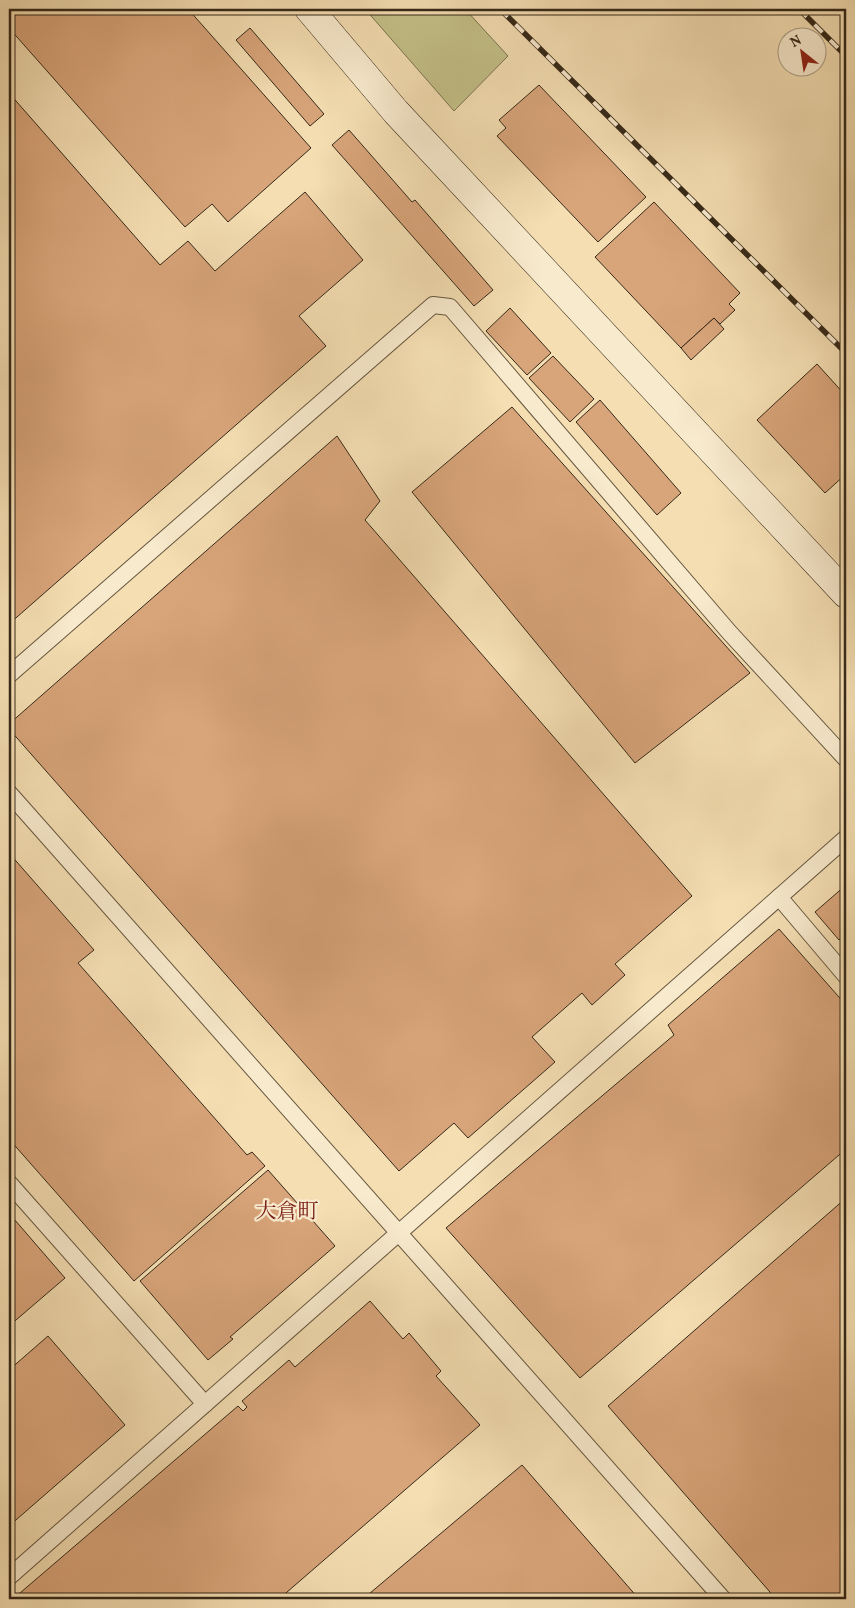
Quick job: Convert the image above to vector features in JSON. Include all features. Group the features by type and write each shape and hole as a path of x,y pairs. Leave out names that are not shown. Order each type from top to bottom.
{"street":[{"path":"309,9 403,119 846,594"}],"lane":[{"path":"9,674 433,305 450,308 730,632 846,759"},
{"path":"9,792 398,1234 723,1599"},
{"path":"9,1577 846,838"},
{"path":"779,898 846,976"},
{"path":"9,1182 205,1404"}],"shaded area":[{"path":"365,9 465,9 508,56 454,111"}],"building":[{"path":"9,9 188,9 311,148 228,222 212,204 185,227 9,28"},
{"path":"250,28 324,114 310,126 236,40"},
{"path":"539,85 646,197 598,242 497,136 506,128 499,120"},
{"path":"9,93 160,265 188,241 215,271 305,192 363,260 299,316 326,346 9,624"},
{"path":"349,130 412,202 415,200 493,290 474,306 332,145"},
{"path":"654,202 740,293 729,304 735,310 720,324 714,318 681,348 595,257"},
{"path":"510,308 551,353 527,375 486,331"},
{"path":"714,318 724,329 691,360 681,348"},
{"path":"553,356 594,399 570,422 529,378"},
{"path":"817,364 846,396 846,474 825,493 757,420"},
{"path":"600,400 681,493 657,515 576,422"},
{"path":"512,407 750,673 635,763 412,492"},
{"path":"337,436 380,501 365,520 692,896 615,964 625,975 592,1005 582,993 532,1037 555,1062 468,1138 454,1123 399,1171 9,729 9,724"},
{"path":"9,853 94,950 78,963 247,1155 252,1152 265,1166 134,1281 9,1139"},
{"path":"846,885 846,934 839,940 815,912"},
{"path":"779,929 846,1005 846,1149 580,1378 446,1228 674,1035 668,1025"},
{"path":"268,1170 335,1246 230,1337 233,1339 208,1360 140,1281"},
{"path":"846,1198 846,1599 776,1599 608,1406"},
{"path":"14,1219 65,1278 9,1326 9,1223"},
{"path":"370,1301 403,1339 409,1333 441,1371 436,1376 480,1425 279,1599 13,1599 238,1406 243,1411 247,1407 242,1401 289,1360 295,1367"},
{"path":"48,1336 125,1425 9,1526 9,1370"},
{"path":"522,1465 639,1599 363,1599"}],"railway":[{"path":"500,9 846,353"},
{"path":"799,9 846,56"}],"district":[{"name":"大倉町","path":"287,1212"}]}
